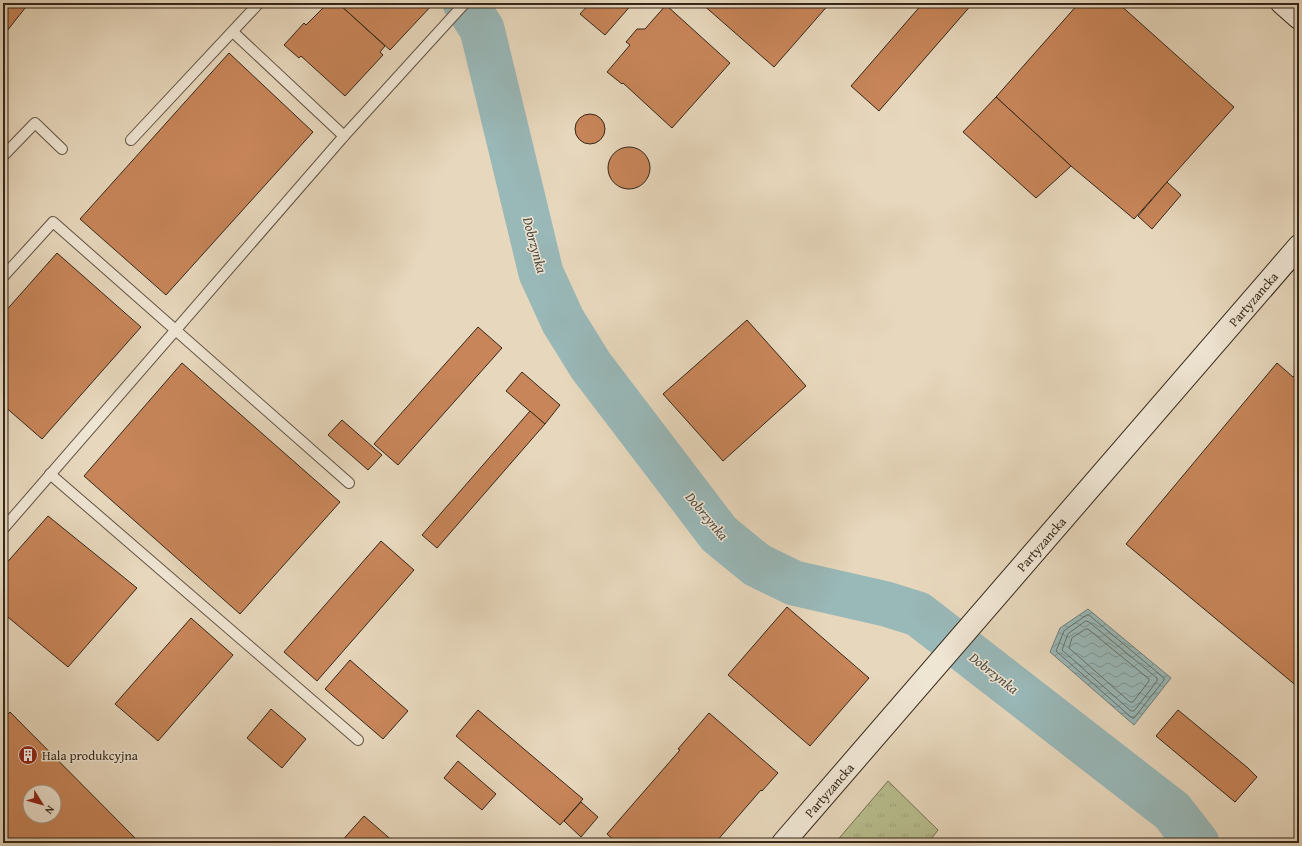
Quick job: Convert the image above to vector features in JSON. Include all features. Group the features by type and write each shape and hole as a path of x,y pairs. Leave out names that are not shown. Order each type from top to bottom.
{"main road":[{"path":"1282,3 1299,18"},
{"name":"Partyzancka","path":"783,843 1299,246"}],"lane":[{"path":"131,140 259,3"},
{"path":"3,529 344,136 465,3"},
{"path":"233,32 344,136"},
{"path":"3,156 35,123 62,149"},
{"path":"3,277 53,222 349,483"},
{"path":"50,474 358,740"}],"green space":[{"path":"888,781 938,830 928,843 835,843"}],"water":[{"path":"1088,609 1171,678 1134,725 1050,652 1060,628"}],"building":[{"path":"3,3 29,3 3,36"},
{"path":"328,3 338,3 385,46 380,52 383,55 345,96 301,56 299,58 284,45 304,23 306,25"},
{"path":"338,3 432,3 433,4 390,50"},
{"path":"590,3 633,3 605,35 580,14"},
{"path":"701,3 830,3 774,67"},
{"path":"923,3 973,3 879,111 851,86"},
{"path":"1079,3 1118,3 1234,107 1134,219 1071,166 996,97"},
{"path":"666,5 730,63 672,128 623,83 622,84 607,72 630,45 626,42 637,29 645,29"},
{"path":"229,53 313,132 166,295 80,219"},
{"path":"996,97 1071,166 1036,198 963,132"},
{"path":"590,114 596,115 604,123 604,135 596,143 590,144 584,143 576,135 575,129 576,123 584,115"},
{"path":"625,147 633,147 644,153 650,164 650,172 644,183 633,189 625,189 614,183 608,172 608,164 614,153"},
{"path":"1167,182 1181,195 1152,229 1138,216"},
{"path":"57,253 141,327 42,439 3,405 3,314"},
{"path":"747,320 806,386 723,461 663,394"},
{"path":"478,327 502,348 398,465 374,444"},
{"path":"182,363 340,502 240,614 84,476"},
{"path":"1277,363 1293,377 1299,370 1299,688 1126,544"},
{"path":"522,372 560,405 545,424 506,391"},
{"path":"530,411 545,424 437,548 422,535"},
{"path":"342,420 382,455 368,470 328,435"},
{"path":"48,516 137,588 68,667 3,613 3,567"},
{"path":"381,541 414,570 317,681 284,652"},
{"path":"787,607 869,678 810,746 728,675"},
{"path":"191,618 233,655 158,741 115,704"},
{"path":"350,660 408,711 383,739 325,689"},
{"path":"271,709 306,739 282,768 247,738"},
{"path":"478,710 583,799 560,825 456,736"},
{"path":"1178,710 1257,777 1235,802 1156,736"},
{"name":"Hala produkcyjna","path":"10,712 140,843 3,843 3,719"},
{"path":"709,713 778,773 762,791 761,790 715,843 617,843 607,834 680,750 678,749"},
{"path":"458,761 496,794 482,810 444,778"},
{"path":"581,802 598,817 581,837 564,821"},
{"path":"364,816 395,843 340,843"}],"waterway":[{"name":"Dobrzynka","path":"465,3 482,29 541,273 563,321 591,366 719,534 757,565 794,583 886,604 918,614 1172,811 1197,843"}],"place":[{"name":"Hala produkcyjna","path":"28,755"}]}
